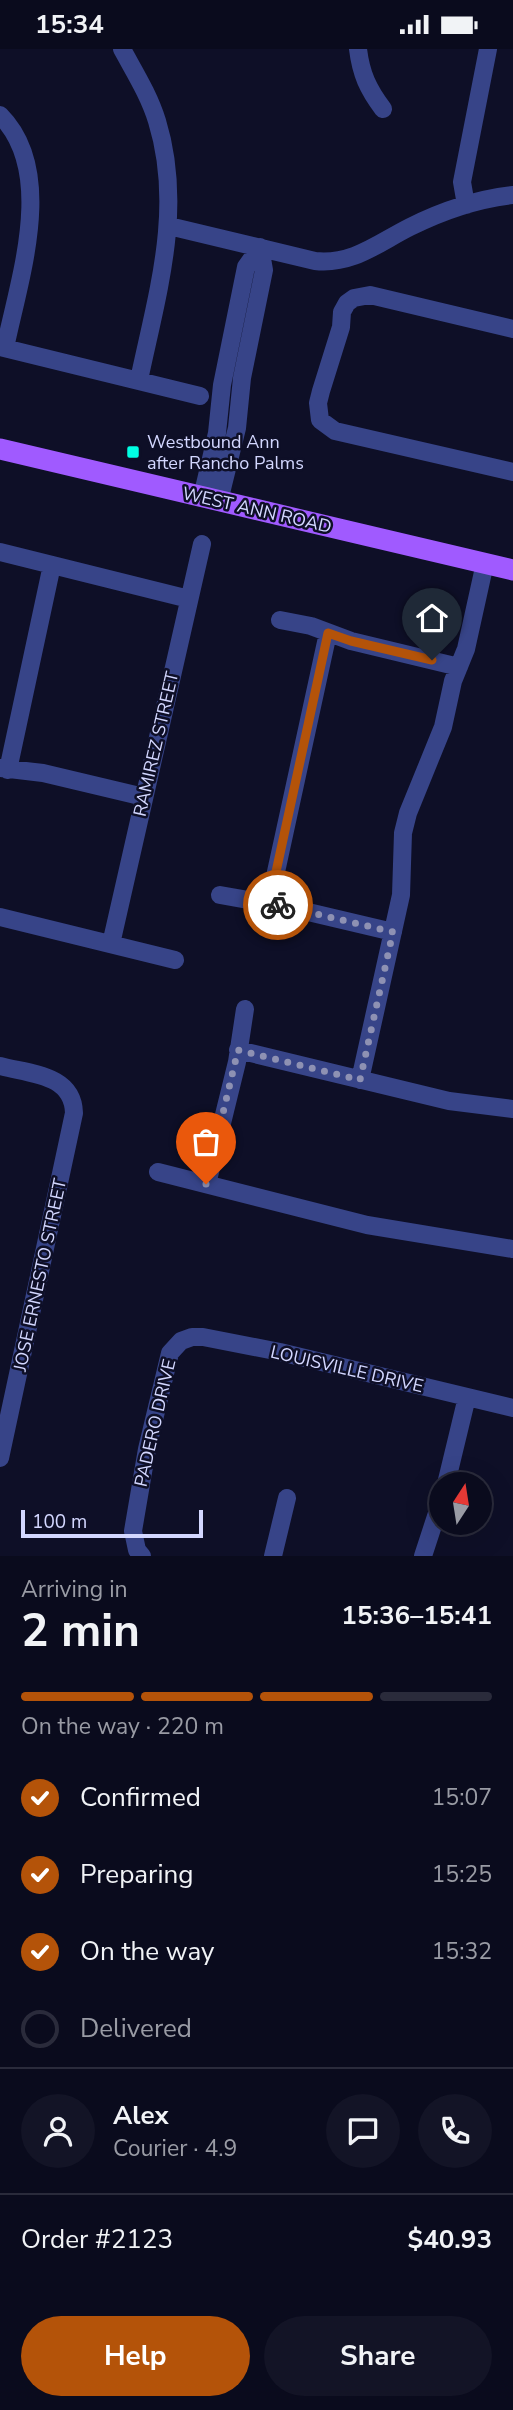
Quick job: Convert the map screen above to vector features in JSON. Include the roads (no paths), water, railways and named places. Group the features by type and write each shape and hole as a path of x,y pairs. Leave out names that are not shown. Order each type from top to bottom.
{"main road":[{"name":"WEST ANN ROAD","path":"0,449 513,570"}],"street":[{"path":"122,49 145,90 157,123 169,181 169,226 138,380"},
{"path":"358,49 360,69 367,88 383,110"},
{"path":"466,205 463,182 488,49"},
{"path":"0,115 6,121 26,160 31,195 30,223 2,348 200,395"},
{"path":"169,226 331,263 351,258 441,213 495,197 513,195"},
{"path":"211,499 222,385 246,267 260,247"},
{"path":"513,329 370,295 354,298 347,303 342,313 341,327 318,403 320,420 335,431 513,472"},
{"name":"RAMIREZ STREET","path":"111,944 202,544"},
{"path":"0,552 189,599"},
{"path":"360,1080 403,880 403,833 408,813 443,727 466,649 485,563"},
{"path":"52,565 4,769 43,773 144,797"},
{"path":"280,620 311,626 351,641 459,667"},
{"path":"269,904 328,633"},
{"path":"220,895 393,932"},
{"path":"0,917 175,960"},
{"path":"206,1184 246,1009"},
{"path":"238,1050 449,1101 513,1109"},
{"name":"JOSE ERNESTO STREET","path":"0,1066 55,1080 69,1091 74,1104 0,1458"},
{"path":"158,1172 367,1225 513,1249"},
{"name":"LOUISVILLE DRIVE","path":"181,1341 203,1337 281,1352 513,1408"},
{"name":"PADERO DRIVE","path":"139,1553 133,1531 148,1450 170,1353 181,1341"},
{"path":"449,1472 467,1397"},
{"path":"273,1556 287,1498"},
{"path":"423,1556 430,1535"}],"place":[{"name":"Westbound Ann after Rancho Palms","path":"133,452"}]}
